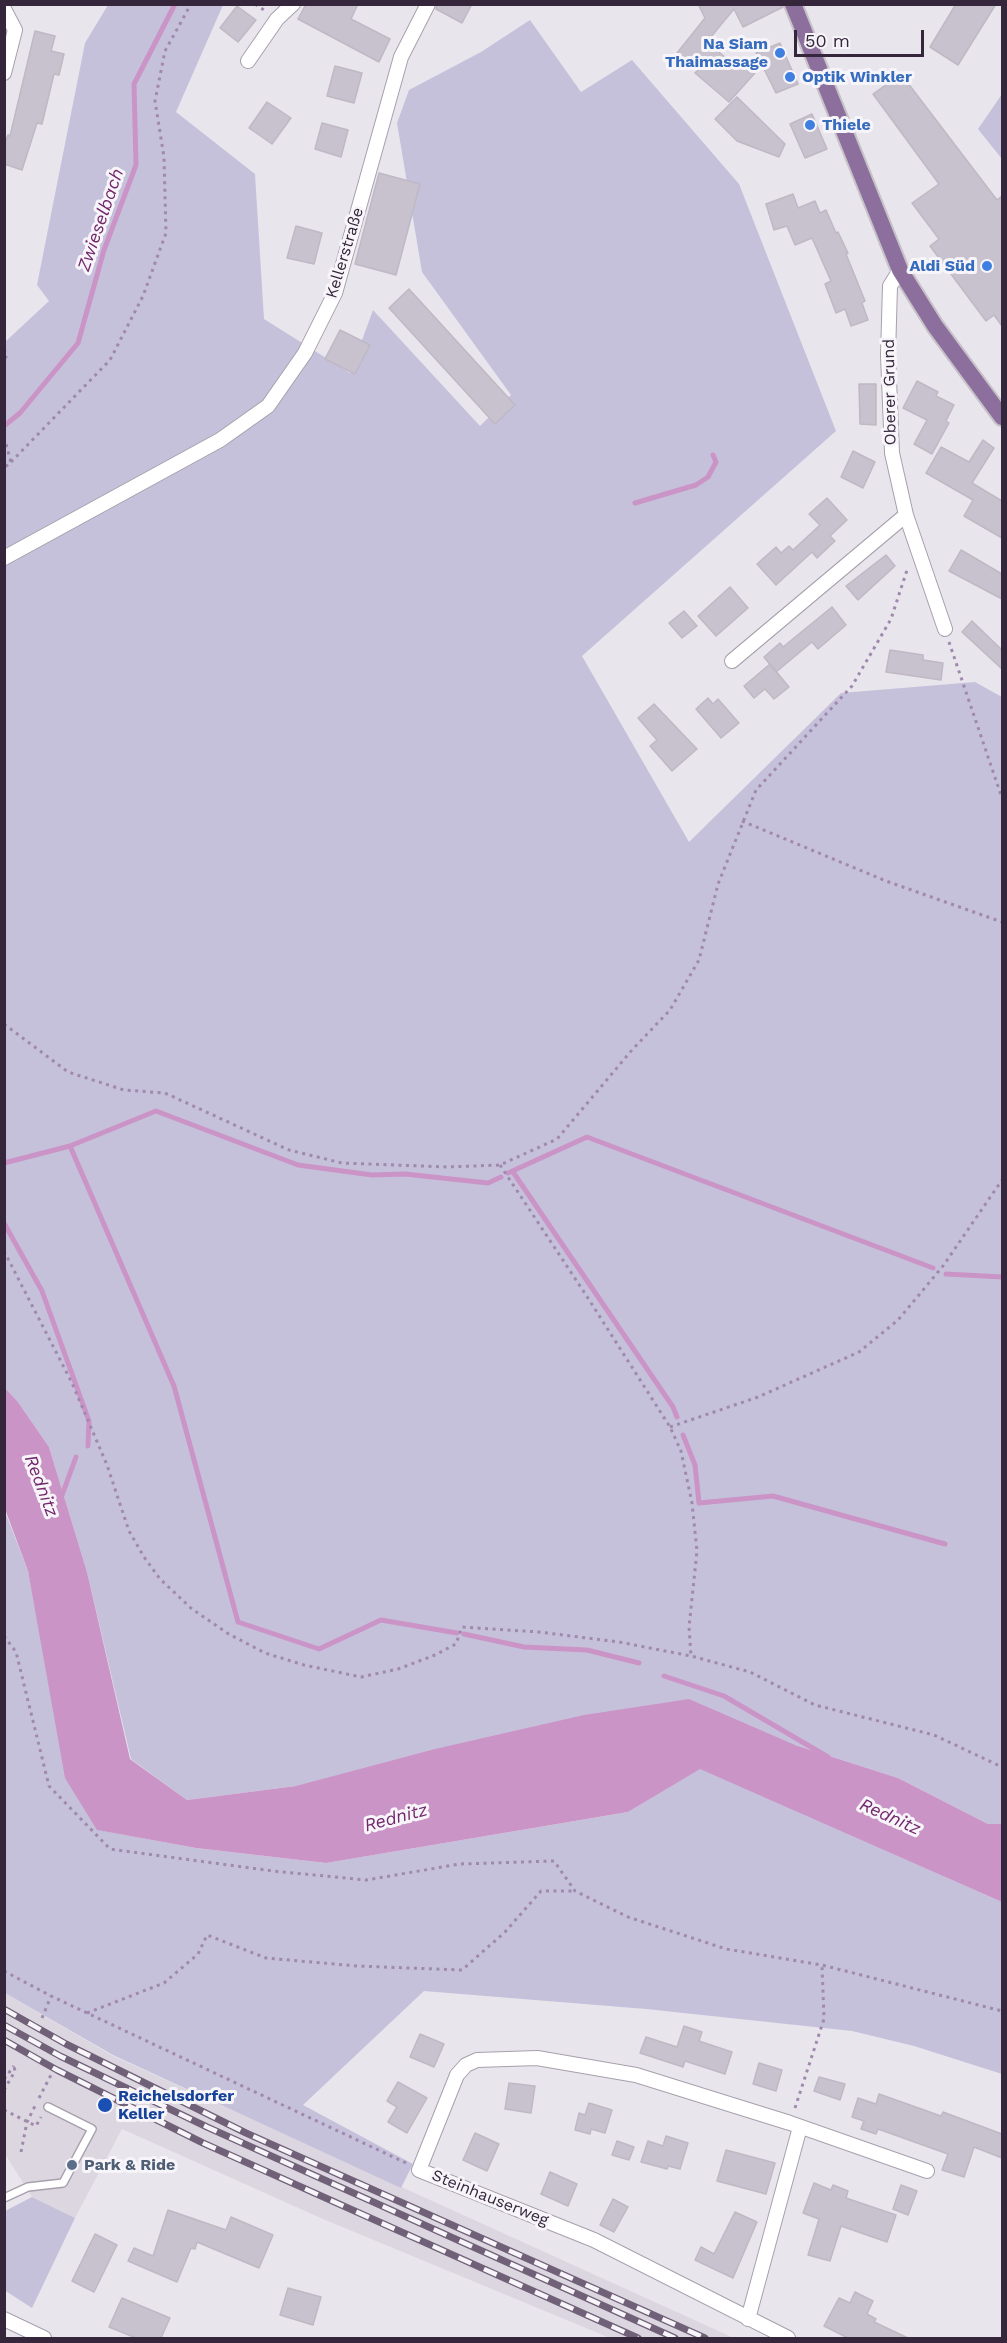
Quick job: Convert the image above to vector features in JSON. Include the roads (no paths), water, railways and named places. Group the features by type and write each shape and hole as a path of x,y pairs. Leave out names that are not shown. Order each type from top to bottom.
{"main road":[{"path":"793,4 900,270 934,326 1002,417"}],"street":[{"path":"248,61 277,19 293,4"},
{"name":"Kellerstraße","path":"4,558 220,440 268,406 305,353 335,293 402,57 428,4"},
{"path":"4,9 15,30 4,73"},
{"name":"Oberer Grund","path":"900,270 890,286 888,354 892,453 906,515 945,629"},
{"path":"732,661 906,515"},
{"name":"Steinhauserweg","path":"788,2338 594,2240 419,2170 457,2074 465,2065 477,2060 537,2058 636,2074 795,2125 927,2172"},
{"path":"748,2319 795,2125"},
{"path":"4,2319 44,2338"}],"lane":[{"path":"4,2198 28,2187 63,2183 92,2129 48,2107"}],"water":[{"name":"Rednitz","path":"5,1388 18,1402 49,1447 87,1572 130,1759 187,1800 296,1786 435,1749 584,1715 689,1699 795,1745 898,1778 988,1824 1002,1824 1002,1902 700,1769 628,1812 326,1863 196,1848 97,1830 65,1778 28,1571 5,1509"}],"waterway":[{"name":"Zwieselbach","path":"4,426 20,413 78,343 104,250 136,165 134,84 175,4"},
{"path":"635,503 696,485 708,477 716,462 713,455"},
{"path":"4,1163 70,1146 156,1111 298,1165 372,1175 405,1174 488,1183 501,1177"},
{"path":"508,1173 587,1137 933,1268"},
{"path":"70,1146 174,1386 238,1622 319,1649 381,1620 457,1633"},
{"path":"513,1172 673,1407 677,1417"},
{"path":"4,1223 42,1291 89,1421 88,1446"},
{"path":"946,1274 1002,1277"},
{"path":"683,1435 695,1465 699,1503 773,1496 945,1544"},
{"name":"Rednitz","path":"61,1498 76,1457"},
{"path":"464,1634 524,1647 587,1650 639,1663"},
{"path":"664,1676 724,1696 828,1757"}],"railway":[{"path":"4,2009 66,2044 246,2133 705,2338"},
{"path":"4,2025 60,2056 207,2127 675,2338"},
{"path":"4,2040 57,2070 203,2143 638,2338"}],"place":[{"name":"Na Siam Thaimassage","path":"780,53"},
{"name":"Optik Winkler","path":"790,77"},
{"name":"Thiele","path":"810,125"},
{"name":"Aldi Süd","path":"987,266"},
{"name":"Reichelsdorfer Keller","path":"105,2105"},
{"name":"Park & Ride","path":"72,2165"}]}
